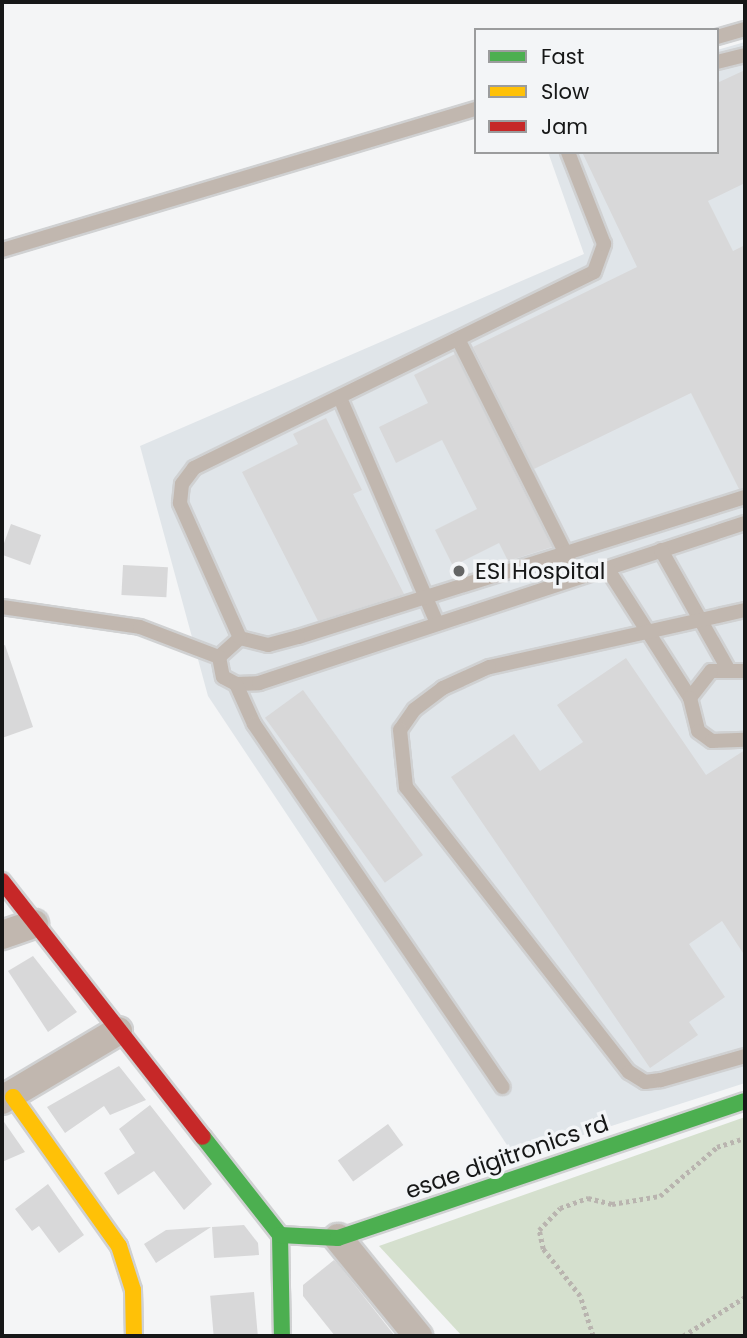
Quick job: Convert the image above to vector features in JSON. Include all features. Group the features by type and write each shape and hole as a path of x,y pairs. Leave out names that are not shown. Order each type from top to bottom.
{"street":[{"path":"2,881 281,1235 282,1336"},
{"path":"2,936 34,924"},
{"path":"118,1031 8,1099 119,1246 133,1290 134,1336"},
{"name":"esae digitronics rd","path":"281,1235 338,1238 745,1101"},
{"path":"338,1238 418,1336"}],"lane":[{"path":"719,36 745,29"},
{"path":"719,62 745,55"},
{"path":"2,250 474,110"},
{"path":"240,638 180,503 182,484 194,468 580,283 603,257 604,244 569,154"},
{"path":"459,341 568,558"},
{"path":"340,398 437,623"},
{"path":"219,657 223,677 236,684 259,682 745,520 744,500 702,509 568,558 268,645 240,638"},
{"path":"661,550 727,667"},
{"path":"607,568 690,698 698,731 728,744 745,740"},
{"path":"2,607 140,627 219,657"},
{"path":"745,610 489,667 443,688 414,710 400,730 406,787 629,1072 645,1082 661,1080 745,1056"},
{"path":"219,657 240,638"},
{"path":"690,698 697,682 727,667 745,671"},
{"path":"236,684 254,724 503,1087"}],"path":[{"path":"593,1336 580,1296 543,1250 540,1230 560,1208 587,1198 612,1203 660,1196 717,1147 745,1138"},
{"path":"683,1336 745,1297"}],"shaded area":[{"name":"ESI Hospital","path":"745,42 745,1083 515,1157 208,696 140,446 584,254 549,154 719,154 719,49"}],"green space":[{"path":"745,1117 745,1336 462,1336 379,1246"}],"building":[{"path":"745,70 745,183 708,201 733,251 745,245 745,488 739,489 691,393 534,469 473,347 637,267 583,154 719,154 719,82"},
{"path":"455,354 552,547 508,561 499,543 453,566 435,530 477,509 442,440 396,463 379,427 428,403 414,375"},
{"path":"326,418 362,490 353,494 404,594 318,621 242,472 298,444 293,434"},
{"path":"11,524 41,535 30,565 2,555"},
{"path":"123,565 168,567 166,597 121,595"},
{"path":"5,645 33,727 2,738 2,646"},
{"path":"626,658 706,775 745,750 745,956 722,921 689,944 725,997 689,1022 698,1035 650,1068 451,777 514,734 540,771 583,742 557,705"},
{"path":"303,690 423,855 385,883 265,718"},
{"path":"33,956 77,1012 48,1032 8,971"},
{"path":"119,1066 146,1100 110,1115 104,1106 65,1133 47,1107"},
{"path":"150,1105 212,1184 184,1210 154,1171 118,1195 104,1173 135,1153 119,1129"},
{"path":"2,1119 25,1152 2,1162"},
{"path":"388,1124 403,1145 353,1181 338,1160"},
{"path":"48,1184 84,1235 59,1253 39,1226 32,1231 15,1209"},
{"path":"244,1225 258,1243 259,1255 214,1258 212,1227"},
{"path":"211,1227 156,1263 144,1244 166,1230"},
{"path":"334,1260 395,1336 335,1336 303,1296 303,1285"},
{"path":"254,1292 258,1336 214,1336 210,1296"}],"traffic: fast":[{"path":"280,1235 338,1238 745,1101"},
{"path":"203,1137 280,1235 282,1336"}],"traffic: slow":[{"path":"13,1097 119,1246 133,1290 134,1336"}],"traffic: jam":[{"path":"2,881 203,1137"}],"place":[{"name":"ESI Hospital","path":"459,571"}]}
